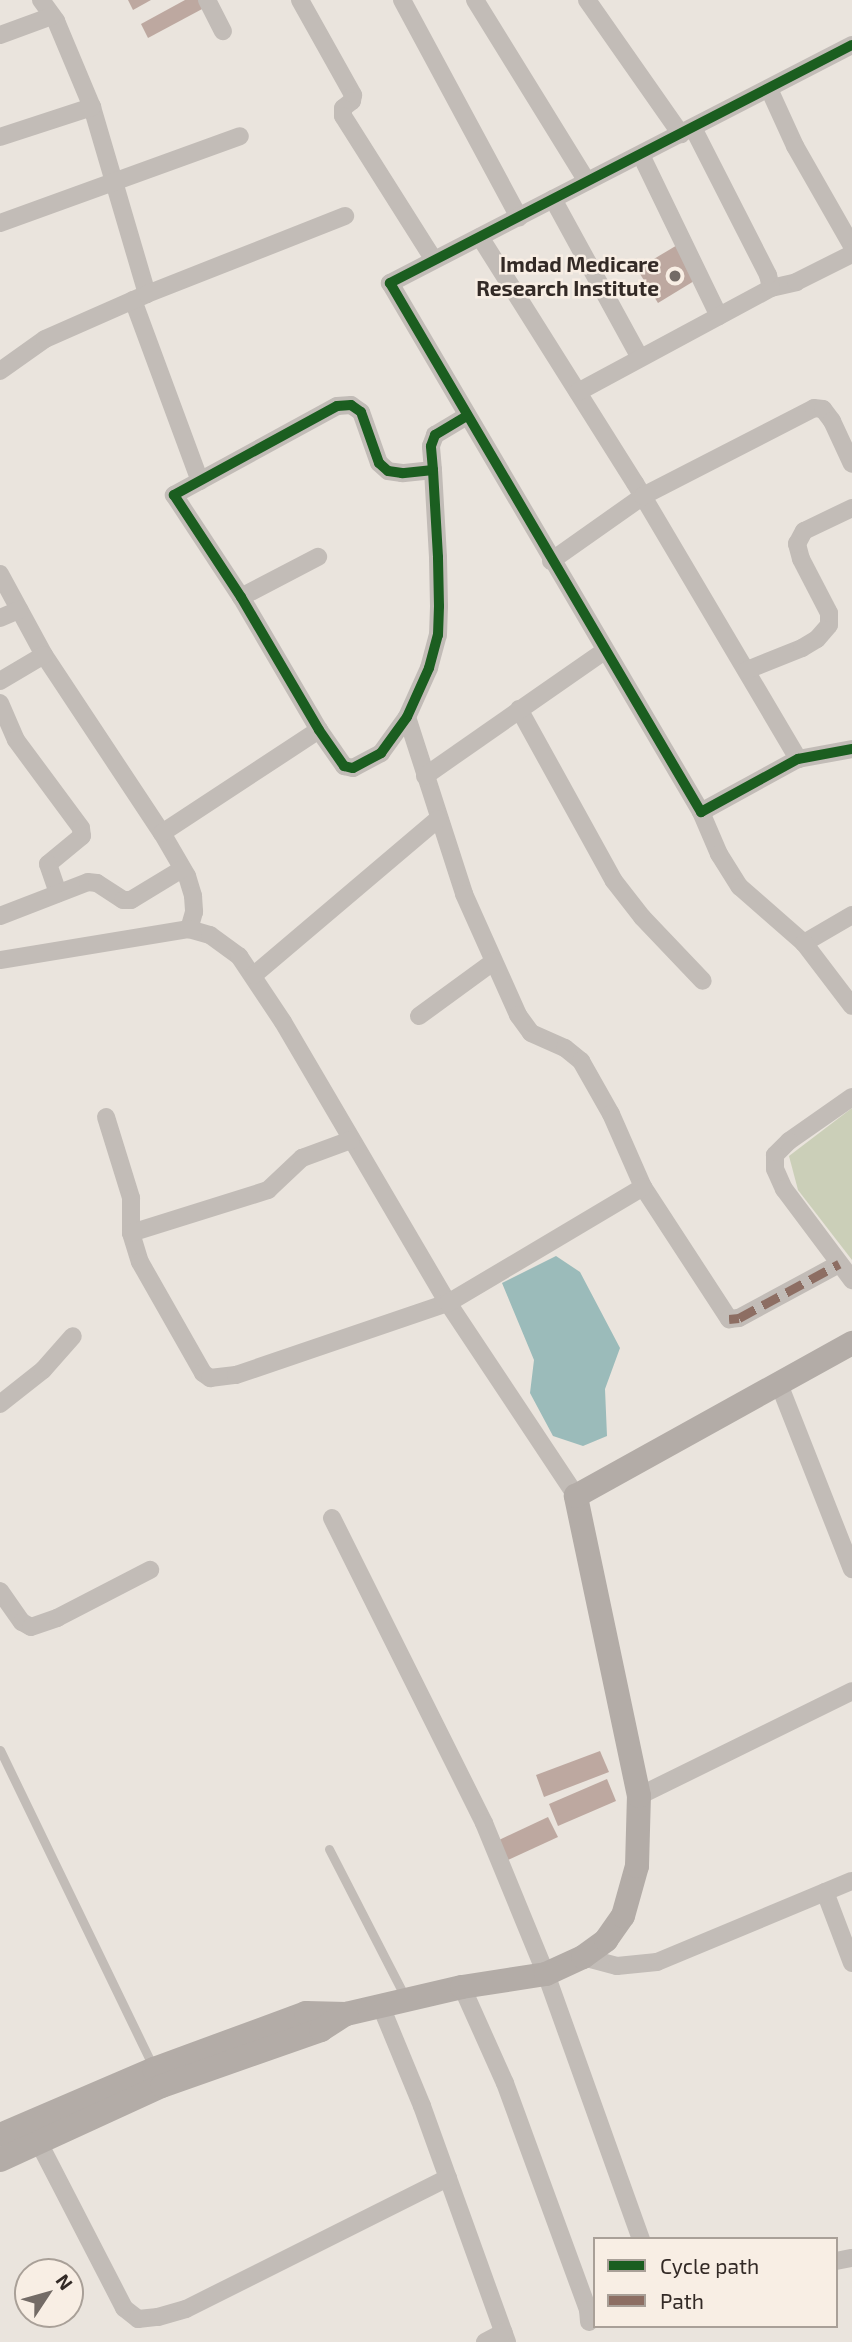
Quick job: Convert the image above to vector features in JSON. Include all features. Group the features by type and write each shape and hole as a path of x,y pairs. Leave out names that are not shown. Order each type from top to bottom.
{"main road":[{"path":"0,2135 154,2069 306,2013 345,2014 462,1987 546,1974 583,1957 606,1940 623,1916 637,1866 639,1796 576,1496 852,1343"},
{"path":"0,2160 162,2086 321,2030 345,2014"}],"street":[{"path":"41,0 52,16 92,107 114,183 140,297 200,481"},
{"path":"207,0 223,32"},
{"path":"300,0 354,95 352,101 343,108 342,116 434,260"},
{"path":"402,0 519,217"},
{"path":"475,0 587,181"},
{"path":"587,0 687,131 768,275 771,288"},
{"path":"0,35 52,16"},
{"path":"852,45 390,283 551,561 701,812 719,854 740,887 804,943 852,1006"},
{"path":"769,89 795,146 844,215 852,246"},
{"path":"0,137 92,107"},
{"path":"0,223 240,136"},
{"path":"641,155 719,316"},
{"path":"553,199 640,358"},
{"path":"0,371 45,339 140,297 345,216"},
{"path":"480,237 643,496 797,759"},
{"path":"578,392 771,288 796,282 852,254"},
{"path":"433,470 402,473 388,471 379,463 361,412 351,405 326,411 174,495 241,597 318,730 344,766 353,768 381,753 407,717 429,668 438,635 438,569 433,470 431,446 435,435 467,416"},
{"path":"551,561 643,496 814,408 823,409 832,421 852,464"},
{"path":"747,670 802,648 817,639 829,625 829,613 801,559 797,544 804,531 852,508"},
{"path":"241,597 318,556"},
{"path":"0,573 44,654 162,833 182,869 193,897 189,929"},
{"path":"0,618 19,610"},
{"path":"425,775 604,651"},
{"path":"0,681 44,654"},
{"path":"0,704 21,747 81,828 82,836 48,864 58,893"},
{"path":"519,709 614,881 634,908 704,981"},
{"path":"407,717 464,894 518,1015 531,1033 565,1048 581,1060 611,1114 643,1186 729,1320 739,1318 839,1264"},
{"path":"162,833 318,730"},
{"path":"701,812 797,759 852,749"},
{"path":"254,975 438,819"},
{"path":"0,916 88,882 97,883 123,900 131,900 182,869"},
{"path":"804,943 852,915"},
{"path":"0,960 189,929 210,935 225,945 254,975 448,1303 576,1496"},
{"path":"419,1016 493,962"},
{"path":"852,1097 789,1141 775,1155 775,1169 784,1189 852,1280"},
{"path":"106,1117 134,1209 131,1233 140,1262 203,1373 210,1378 236,1375 448,1303 643,1186"},
{"path":"131,1233 259,1193 277,1183 302,1158 351,1140"},
{"path":"0,1404 43,1370 73,1336"},
{"path":"779,1384 852,1569"},
{"path":"332,1518 476,1805 546,1974 640,2237"},
{"path":"0,1591 22,1622 31,1627 57,1618 150,1570"},
{"path":"639,1796 852,1691"},
{"path":"583,1957 617,1966 657,1962 852,1881"},
{"path":"825,1892 852,1963"},
{"path":"462,1987 519,2122 588,2311 589,2322"},
{"path":"380,2004 506,2337 485,2342"},
{"path":"39,2143 124,2308 138,2319 159,2317 186,2309 448,2178"}],"lane":[{"path":"0,1750 154,2069"},
{"path":"328,1849 406,1999"}],"green space":[{"path":"852,1108 852,1260 798,1190 789,1156"}],"water":[{"path":"556,1256 580,1272 620,1348 605,1389 607,1436 583,1446 553,1436 530,1393 534,1360 502,1283"}],"building":[{"path":"128,0 151,0 133,10"},
{"path":"185,0 199,0 204,8 148,38 141,24"},
{"path":"679,244 699,278 658,303 637,269"},
{"path":"600,1751 609,1772 544,1797 536,1775"},
{"path":"607,1779 616,1801 558,1826 549,1804"},
{"path":"548,1817 558,1837 508,1860 499,1840"}],"marked path":[{"path":"729,1319 739,1318 839,1264"}],"cycle path":[{"path":"852,45 390,283 701,812 798,759 852,749"},
{"path":"433,470 402,473 388,471 379,463 361,412 351,405 337,406 174,495 241,597 319,730 344,766 353,768 381,753 407,717 429,668 438,635 439,606 438,557 433,470 431,446 435,435 467,416"}],"place":[{"name":"Imdad Medicare Research Institute","path":"675,276"}]}
